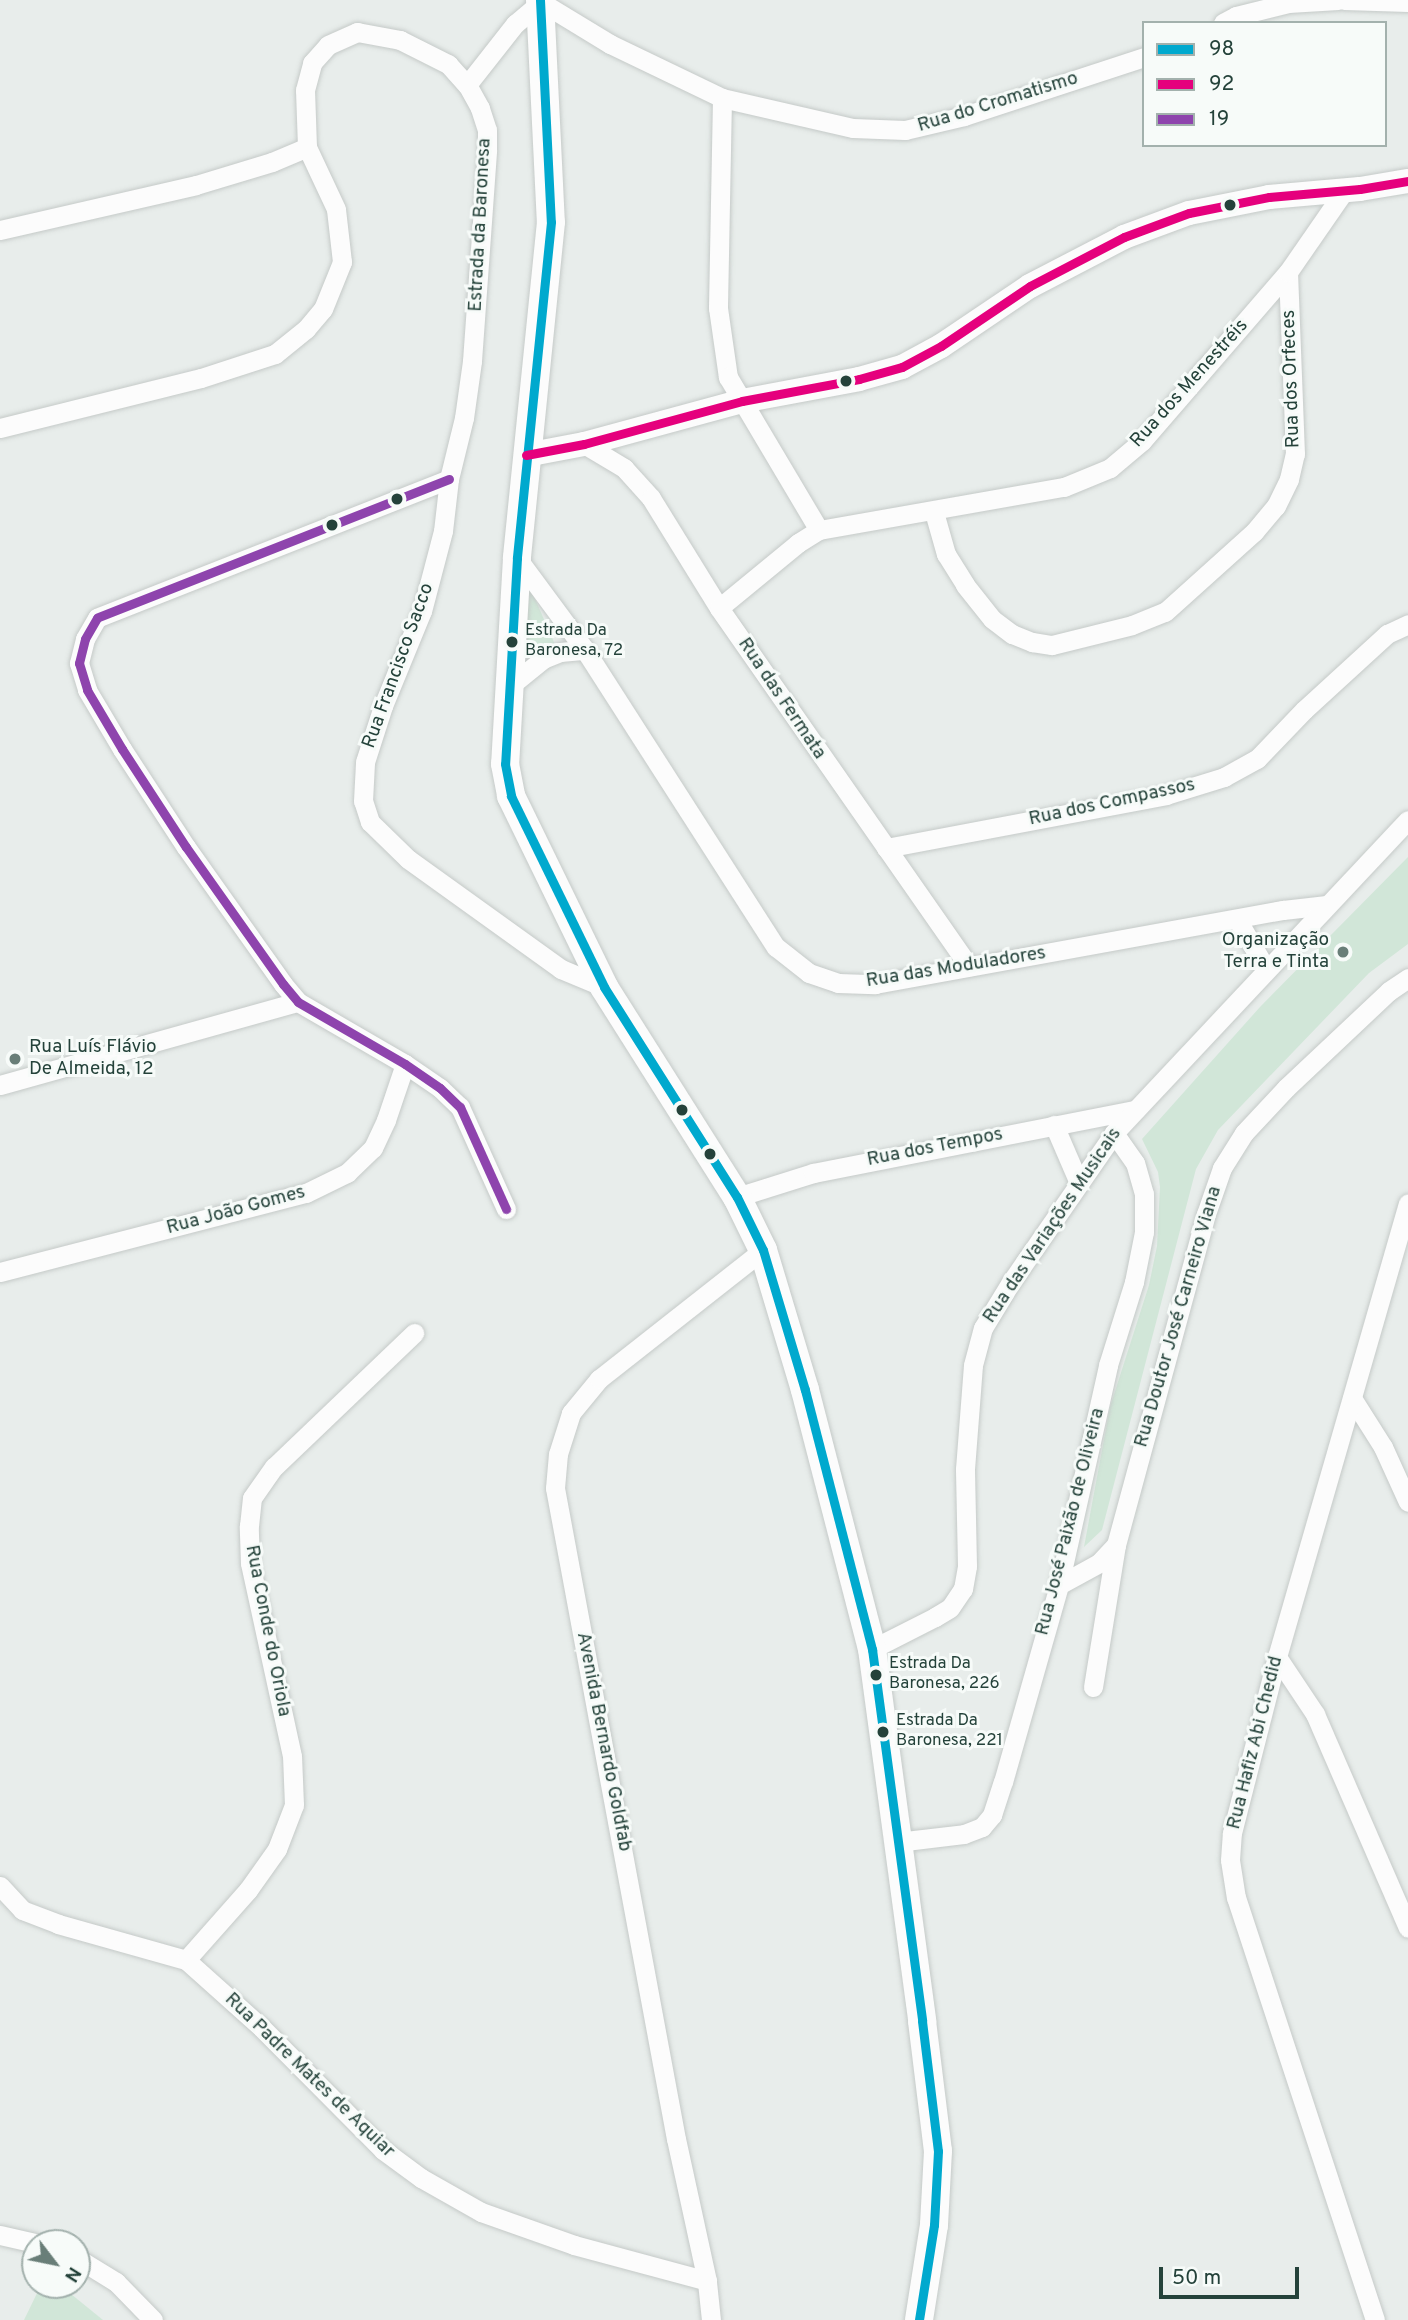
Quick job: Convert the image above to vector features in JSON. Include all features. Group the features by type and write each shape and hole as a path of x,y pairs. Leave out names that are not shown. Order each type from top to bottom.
{"main road":[{"path":"540,1 551,222 517,558 506,689 505,764 511,796 604,987 737,1197 763,1250 808,1403 872,1649 938,2151 934,2225 919,2320"}],"street":[{"path":"1230,13 1287,3 1338,0"},
{"path":"1344,0 1408,2"},
{"path":"467,85 501,41 540,1"},
{"name":"Rua do Cromatismo","path":"540,1 610,44 722,98 853,128 905,130 964,116 1142,58"},
{"name":"Estrada da Baronesa","path":"307,147 305,90 312,64 328,44 357,32 400,40 448,64 467,85 484,119 487,150 472,361 464,418 449,479"},
{"path":"722,98 718,308 728,377 819,530"},
{"path":"0,230 195,185 272,162 307,147 336,209 342,262 323,309 306,329 275,354 201,378 0,428"},
{"path":"526,455 584,444 741,401 859,379 902,367 941,346 1030,286 1124,237 1189,213 1269,197 1344,191 1408,181"},
{"name":"Rua dos Menestréis","path":"719,608 798,543 819,530 934,512 1064,487 1110,468 1142,441 1288,272 1344,191"},
{"name":"Rua dos Orfeces","path":"934,512 946,554 992,619 1012,634 1032,642 1052,645 1132,625 1165,612 1254,532 1276,506 1289,479 1295,454 1288,272"},
{"name":"Rua das Fermata","path":"584,444 624,468 651,498 719,608 969,967"},
{"path":"449,479 97,618 85,639 79,663 87,690 98,710 186,847 298,1002 405,1064 440,1088 460,1107 506,1209"},
{"name":"Rua Francisco Sacco","path":"449,479 443,531 422,611 383,706 365,762 363,801 370,822 408,859 561,970 604,987"},
{"name":"Rua das Moduladores","path":"517,558 585,650 776,947 809,972 838,983 874,984 1328,905"},
{"name":"Rua dos Compassos","path":"886,848 1166,795 1224,777 1256,759 1304,710 1387,634 1408,624"},
{"path":"506,689 543,659 560,652 585,650"},
{"name":"Rua das Variações Musicais","path":"872,1649 950,1608 962,1589 967,1566 965,1469 975,1351 984,1328 1011,1282 1114,1133 1408,820"},
{"path":"1237,919 1266,969"},
{"name":"Rua Doutor José Carneiro Viana","path":"1093,1687 1116,1545 1206,1214 1222,1168 1244,1133 1286,1088 1388,991 1408,978"},
{"path":"0,1085 298,1002"},
{"name":"Rua João Gomes","path":"0,1272 306,1194 347,1173 373,1148 386,1120 405,1064"},
{"name":"Rua dos Tempos","path":"737,1197 813,1173 1135,1110"},
{"path":"1054,1125 1079,1184"},
{"name":"Rua José Paixão de Oliveira","path":"897,1842 964,1834 982,1827 992,1815 1059,1585 1108,1366 1134,1282 1144,1232 1144,1194 1135,1163 1114,1133"},
{"name":"Rua Hafiz Abi Chedid","path":"1375,2320 1236,1898 1230,1860 1232,1833 1277,1657 1408,1204"},
{"name":"Avenida Bernardo Goldfab","path":"711,2320 707,2281 676,2139 555,1488 558,1454 571,1413 599,1379 763,1250"},
{"name":"Rua Conde do Oriola","path":"186,1960 248,1890 276,1849 294,1805 292,1756 250,1563 248,1526 253,1498 274,1467 414,1333"},
{"path":"1352,1398 1383,1447 1408,1502"},
{"path":"1059,1585 1099,1563 1116,1545"},
{"path":"1277,1657 1315,1714 1408,1928"},
{"name":"Rua Padre Mates de Aquiar","path":"0,1886 22,1910 186,1960 262,2028 383,2150 421,2178 481,2212 574,2245 707,2281"},
{"path":"0,2235 21,2240"},
{"path":"91,2267 116,2282 153,2320"}],"green space":[{"path":"528,583 557,649 519,656"},
{"path":"1408,857 1408,944 1369,973 1218,1130 1196,1169 1102,1530 1084,1547 1110,1407 1149,1285 1157,1246 1160,1187 1158,1172 1142,1139 1260,1007"},
{"path":"34,2299 77,2299 103,2320 24,2320"}],"transit line":[{"name":"98","path":"540,0 551,222 517,558 505,764 511,796 604,987 737,1197 763,1250 805,1390 872,1649 938,2151 934,2225 919,2320"},
{"name":"92","path":"526,455 584,444 742,401 859,379 902,367 941,346 1030,286 1124,237 1189,213 1269,197 1360,189 1408,181"},
{"name":"19","path":"449,479 97,618 85,639 79,663 87,690 122,749 186,847 283,984 298,1002 405,1064 440,1088 460,1107 506,1209"}],"place":[{"name":"Estrada Da Baronesa, 72","path":"512,642"},
{"name":"Organização Terra e Tinta","path":"1343,952"},
{"name":"Rua Luís Flávio De Almeida, 12","path":"15,1059"},
{"name":"Estrada Da Baronesa, 226","path":"876,1675"},
{"name":"Estrada Da Baronesa, 221","path":"883,1732"}]}
